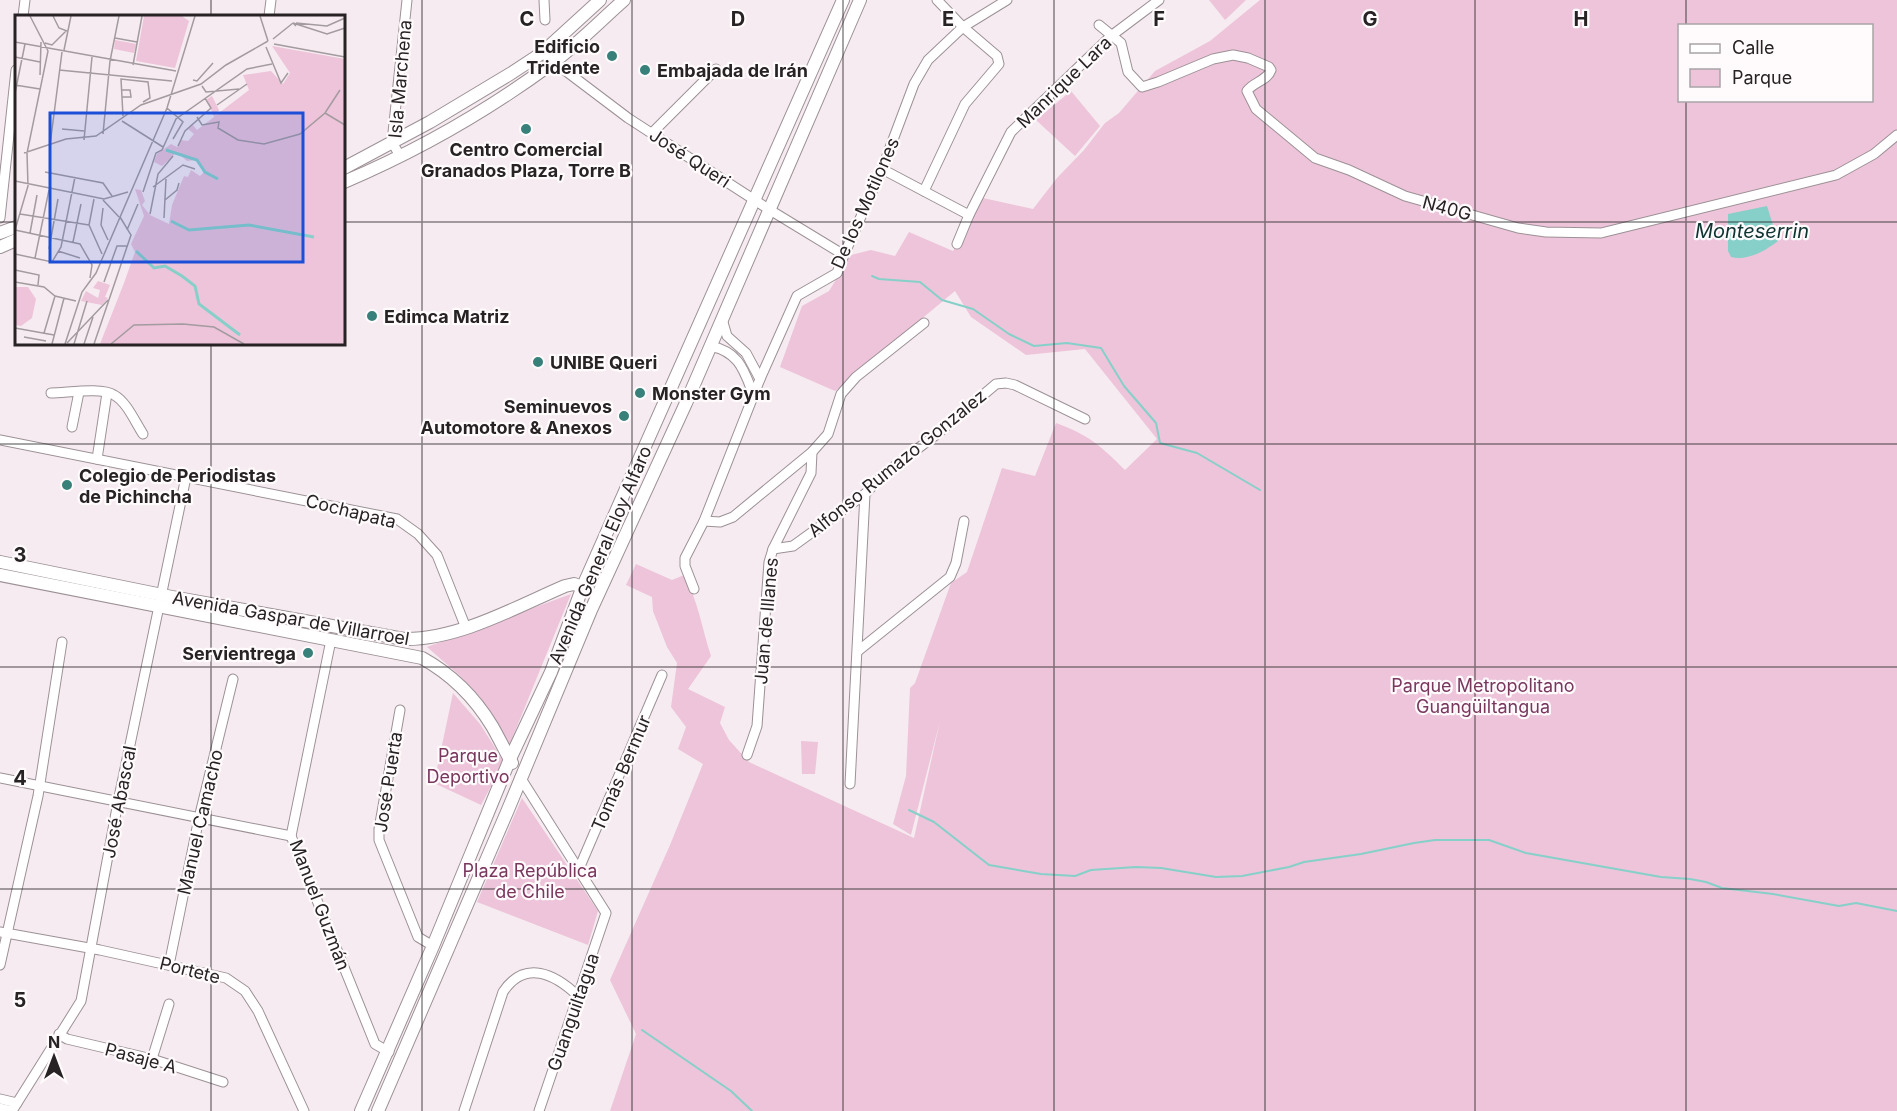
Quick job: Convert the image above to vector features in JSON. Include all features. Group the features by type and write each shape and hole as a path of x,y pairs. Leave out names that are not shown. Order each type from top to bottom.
{"main road":[{"path":"345,167 501,80 542,53 600,0"},
{"path":"345,182 400,156 471,118 553,63 624,0"},
{"name":"Avenida General Eloy Alfaro","path":"361,1111 433,946 510,759 551,672 583,586 843,0"},
{"name":"Avenida General Eloy Alfaro","path":"378,1111 565,677 591,610 686,403 818,102 860,0"},
{"path":"801,96 806,105 818,102"},
{"name":"Avenida Gaspar de Villarroel","path":"0,562 331,640 401,652 422,658 464,689 492,726 520,777"},
{"name":"Avenida Gaspar de Villarroel","path":"0,575 404,639 425,640 466,628 565,586 574,584 583,586"},
{"path":"583,586 591,593 591,610"},
{"path":"401,652 404,649 404,639"},
{"path":"422,658 421,652 425,640"}],"street":[{"path":"23,15 25,0"},
{"path":"269,15 271,0"},
{"name":"Isla Marchena","path":"400,156 392,142 407,0"},
{"path":"544,0 545,20"},
{"path":"924,191 965,104 999,64 997,56 963,27 938,0"},
{"name":"De los Motilones","path":"694,589 685,566 685,558 704,520 760,379 797,296 837,273 882,170 914,84 928,60 963,27 1007,0"},
{"name":"Manrique Lara","path":"957,244 1011,132 1111,36 1159,0"},
{"path":"1099,25 1111,36"},
{"name":"N40G","path":"1111,36 1121,44 1128,72 1142,87 1147,87 1213,59 1233,55 1248,58 1269,67 1271,70 1268,75 1252,85 1247,94 1256,109 1314,158 1349,170 1405,196 1518,228 1546,232 1601,233 1836,175 1874,154 1897,135"},
{"name":"José Queri","path":"542,53 652,133 844,255"},
{"path":"652,133 716,69"},
{"path":"0,218 15,79"},
{"path":"882,170 969,215"},
{"path":"722,319 727,336 746,353 760,379"},
{"name":"Juan de Illanes","path":"747,755 758,726 763,624 769,562 773,549 811,472 812,452 828,434 841,394 856,376 924,323"},
{"path":"710,346 722,348 736,358 754,396"},
{"name":"Alfonso Rumazo Gonzalez","path":"773,549 793,546 865,494 883,475 937,434 996,384 1015,385 1085,419"},
{"path":"72,427 79,392"},
{"path":"51,393 79,392 115,395 143,434"},
{"path":"97,459 107,393"},
{"name":"Cochapata","path":"0,440 397,519 418,534 437,555 466,628"},
{"path":"704,520 720,522 733,517 812,452"},
{"name":"José Abascal","path":"14,1107 81,1001 118,802 186,477"},
{"path":"850,784 865,494"},
{"path":"858,651 950,577 956,563 964,520"},
{"name":"Manuel Guzmán","path":"331,640 291,836 375,1044 388,1052"},
{"path":"0,965 4,933 39,787 62,642"},
{"name":"Tomás Bermur","path":"578,871 662,675"},
{"name":"Manuel Camacho","path":"169,965 199,818 233,679"},
{"name":"José Puerta","path":"400,710 378,829 378,840 418,937 433,946"},
{"path":"520,777 578,871"},
{"path":"0,778 291,836"},
{"name":"Guanguiltagua","path":"539,1111 606,913 578,871"},
{"name":"Portete","path":"4,933 92,949 226,978 245,991 258,1011 304,1111"},
{"path":"464,1111 503,992 508,985 522,976 542,974 563,982 578,996"},
{"path":"152,1059 169,1004"},
{"name":"Pasaje A","path":"59,1034 67,1039 152,1059 223,1082"},
{"path":"0,1099 14,1107"},
{"path":"0,1108 14,1107"}],"green space":[{"path":"1209,0 1246,0 1225,20"},
{"name":"Parque Metropolitano Guangüiltangua","path":"1260,0 1897,0 1897,1111 610,1111 636,1034 610,980 703,764 678,749 686,727 671,707 677,663 667,647 653,611 652,597 626,585 636,564 672,580 684,575 696,604 711,656 688,689 725,707 720,723 729,740 749,762 914,838 940,721 911,835 893,824 906,776 910,688 915,683 951,583 967,572 1002,468 1035,476 1056,423 1094,442 1125,470 1157,439 1085,349 1026,355 971,317 955,291 835,391 780,367 802,306 829,291 851,255 871,250 895,256 909,232 953,251 983,198 1033,209 1105,123 1119,113 1155,71 1210,41"},
{"path":"1071,91 1100,126 1075,156 1036,120"},
{"path":"571,594 509,746 480,697 427,647"},
{"name":"Parque Deportivo","path":"453,693 480,724 504,762 481,805 434,783"},
{"path":"801,741 818,742 815,774 802,774"},
{"name":"Plaza República de Chile","path":"522,798 598,911 588,945 477,902"}],"water":[{"name":"Monteserrin","path":"1767,206 1778,241 1762,252 1744,258 1731,257 1728,251 1728,214"}],"waterway":[{"path":"872,276 879,279 920,282 942,300 973,309 1009,334 1034,346 1067,343 1101,348 1124,386 1156,423 1160,443 1197,453 1260,490"},
{"path":"909,810 934,822 989,865 1041,874 1075,876 1091,870 1136,867 1161,868 1216,877 1242,876 1304,862 1361,854 1414,843 1435,840 1489,840 1526,853 1661,877 1690,879 1722,888 1773,894 1839,906 1856,903 1897,911"},
{"path":"642,1030 731,1091 752,1111"}],"place":[{"name":"Edificio Tridente","path":"612,56"},
{"name":"Embajada de Irán","path":"645,70"},
{"name":"Centro Comercial Granados Plaza, Torre B","path":"526,129"},
{"name":"Edimca Matriz","path":"372,316"},
{"name":"UNIBE Queri","path":"538,362"},
{"name":"Monster Gym","path":"640,393"},
{"name":"Seminuevos Automotore & Anexos","path":"624,416"},
{"name":"Colegio de Periodistas de Pichincha","path":"67,485"},
{"name":"Servientrega","path":"308,653"}]}
